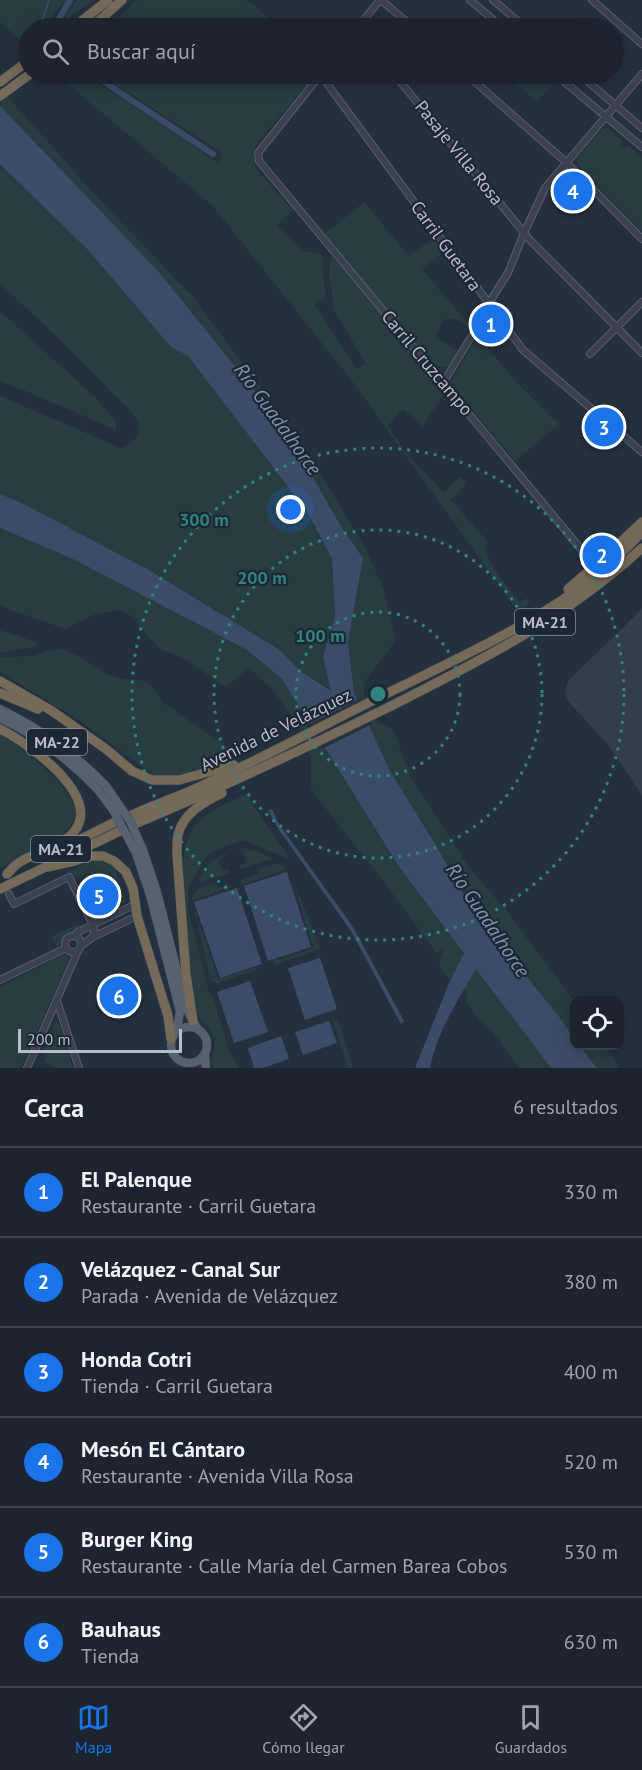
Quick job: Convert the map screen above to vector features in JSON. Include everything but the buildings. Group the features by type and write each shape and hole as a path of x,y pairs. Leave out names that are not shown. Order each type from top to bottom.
{"highway":[{"path":"88,18 108,0"},
{"path":"102,18 122,0"},
{"path":"0,82 18,68"},
{"path":"0,96 18,83"},
{"path":"505,633 513,624 556,598 595,566 642,522"},
{"name":"Avenida de Velázquez","path":"0,889 48,867 249,758 261,756 433,671 549,609 578,590 605,568 642,532"},
{"name":"Avenida de Velázquez","path":"3,875 126,823 248,778 438,682 543,624 582,598 642,548"},
{"path":"0,681 52,711 132,771 152,780 179,780 241,764"},
{"path":"0,693 37,708 78,729"},
{"path":"0,729 25,745 57,772 76,794 81,812 78,827 66,839 18,864 3,875"},
{"path":"195,1024 184,947 177,854 178,835 185,819 196,808 248,778"},
{"path":"48,867 88,856 102,856 114,861 126,872 133,888 137,916 174,1035"}],"main road":[{"name":"MA-22","path":"0,709 36,728 76,756 103,789 126,823"},
{"name":"MA-22","path":"0,718 56,750 103,789"},
{"path":"126,823 140,851 157,892 187,1010 206,1039 205,1053 201,1059 189,1066 174,1057 171,1050 180,1011 140,851"},
{"path":"174,1035 183,1027 195,1024"},
{"path":"205,1053 206,1068"}],"street":[{"path":"366,18 381,0 402,18"},
{"path":"470,0 491,18"},
{"path":"493,0 514,18"},
{"path":"592,0 612,18"},
{"path":"624,28 642,44"},
{"path":"443,383 508,273 545,188 642,74"},
{"name":"Carril Cruzcampo","path":"312,84 258,153 259,161 595,566"},
{"name":"Carril Guetara","path":"327,84 523,350 642,452"},
{"name":"Pasaje Villa Rosa","path":"402,84 524,233 642,353"},
{"path":"477,84 567,163 642,239"},
{"path":"567,84 642,147"},
{"path":"591,84 642,128"},
{"path":"590,354 642,302"},
{"path":"9,894 14,904 69,877 93,925 93,937"},
{"path":"136,904 78,932 67,939 66,948 72,953 93,937 137,916"},
{"path":"27,1068 80,948 79,938 74,936"},
{"path":"0,980 66,948"},
{"path":"57,1000 79,1068"}],"shaded area":[{"path":"642,609 642,795 609,746 568,701 565,692 568,681"}],"green space":[{"path":"0,0 66,0 54,13 53,18 18,18 18,39 0,22"},
{"path":"77,0 93,0 69,18 65,18"},
{"path":"137,0 247,0 268,18 118,18"},
{"path":"68,84 98,84 176,132 218,163 222,154 216,149 115,84 307,84 257,143 253,154 256,169 293,210 277,225 304,251 322,254 325,298 315,305 357,369 366,363 334,311 329,273 331,255 446,391 422,427 403,408 388,426 405,452 443,492 461,476 467,483 451,500 488,542 485,546 490,561 519,602 528,598 530,601 525,607 515,607 352,381 212,205"},
{"path":"516,84 554,84 537,102"},
{"path":"0,88 96,196 193,297 273,404 319,471 367,551 384,590 396,640 364,683 364,695 379,723 393,729 411,777 470,869 506,910 570,996 570,1033 472,910 437,847 390,771 354,693 348,642 363,557 342,528 284,427 158,271 1,108"},
{"path":"607,128 623,141 621,144 625,148 628,145 642,157 642,231 577,165 576,159 602,129"},
{"path":"0,164 89,251 171,347 188,356 308,513 332,559 335,617 323,657 331,692 300,671 280,650 149,570 22,503 0,494 0,396 121,448 135,438 139,430 137,420 127,408 54,334 0,284"},
{"path":"364,202 409,256 434,238 444,252 422,269 472,328 470,330 455,320 444,320 435,336 458,351 446,367 429,360 325,234"},
{"path":"0,311 95,397 116,422 116,430 0,382"},
{"path":"478,336 516,382 559,424 515,461 450,383"},
{"path":"0,528 75,560 247,650 282,679 360,804 464,953 450,981 439,965 443,951 441,949 437,954 311,788 311,757 297,724 273,690 249,668 226,687 186,660 159,648 134,618 120,609 93,615 65,629 0,606"},
{"path":"0,630 36,642 36,647 0,653"},
{"path":"61,649 77,655 107,674 148,682 165,704 232,750 234,760 210,769 183,775 167,777 152,774 83,723 0,672 0,657 31,656"},
{"path":"0,735 20,748 55,778 71,799 75,812 70,827 57,840 0,868"},
{"path":"246,794 291,860 248,842 239,841 208,854 189,886 188,908 209,993 213,997 230,1053 239,1068 213,1068 211,1061 215,1045 214,1037 198,1016 192,994 183,864 185,849 194,826 211,812"},
{"path":"244,848 273,859 240,869 239,866 247,863 243,850 233,853"},
{"path":"226,854 227,856 218,859 222,871 229,869 230,873 198,883 212,861"},
{"path":"97,860 115,867 126,901 119,905 123,897 119,897 123,895 104,876 100,879 88,873 73,878 70,871"},
{"path":"280,864 287,869 242,885 241,880 259,874 258,869"},
{"path":"291,875 318,942 312,944"},
{"path":"217,883 218,887 228,884 229,890 224,889 192,901 195,892 201,888"},
{"path":"193,903 217,975 210,977"},
{"path":"79,924 80,928 66,935 57,948 52,936"},
{"path":"319,943 318,950 275,965 274,961 313,948 313,945"},
{"path":"66,955 69,960 21,1068 0,1068 0,987"},
{"path":"257,967 258,969 219,983 211,979 217,976 219,979"},
{"path":"476,969 551,1068 519,1068 490,1028 479,1021 467,1001 464,989"},
{"path":"338,1019 353,1068 348,1068 333,1021"},
{"path":"56,1022 59,1023 73,1068 58,1068 44,1062 47,1056 42,1053"},
{"path":"583,1050 607,1050 620,1068 597,1068"}],"water":[{"path":"0,106 158,271 284,427 342,528 363,558 348,642 354,693 390,771 437,847 472,910 570,1032 570,1050 583,1050 597,1068 551,1068 476,969 443,1029 430,1068 415,1068 449,983 464,953 400,868 282,679 247,650 75,560 0,528 0,494 22,503 149,570 280,650 300,671 331,691 323,657 335,617 332,559 308,513 188,356 171,347 89,251 0,164"},
{"path":"272,809 279,824 353,927 404,1021 401,1024 351,931 277,827 268,810"},
{"path":"287,872 311,947 268,961 244,886"},
{"path":"237,888 262,964 220,978 194,902"},
{"path":"320,958 337,1009 305,1020 288,968"},
{"path":"250,981 268,1032 234,1043 217,992"},
{"path":"329,1021 337,1043 303,1055 295,1032"},
{"path":"281,1036 289,1059 263,1068 254,1068 248,1048"}],"pier":[{"path":"360,699 372,724 322,749 307,725"}],"waterway":[{"path":"43,18 49,0"},
{"path":"60,18 70,0"},
{"path":"107,84 213,154"}],"place":[{"name":"Mesón El Cántaro","path":"573,191"},
{"name":"El Palenque","path":"491,324"},
{"name":"Honda Cotri","path":"604,427"},
{"name":"Velázquez - Canal Sur","path":"602,555"},
{"name":"Burger King","path":"99,896"},
{"name":"Bauhaus","path":"119,996"}],"water label":[{"name":"Río Guadalhorce","path":"278,419"},
{"name":"Río Guadalhorce","path":"488,920"}]}
